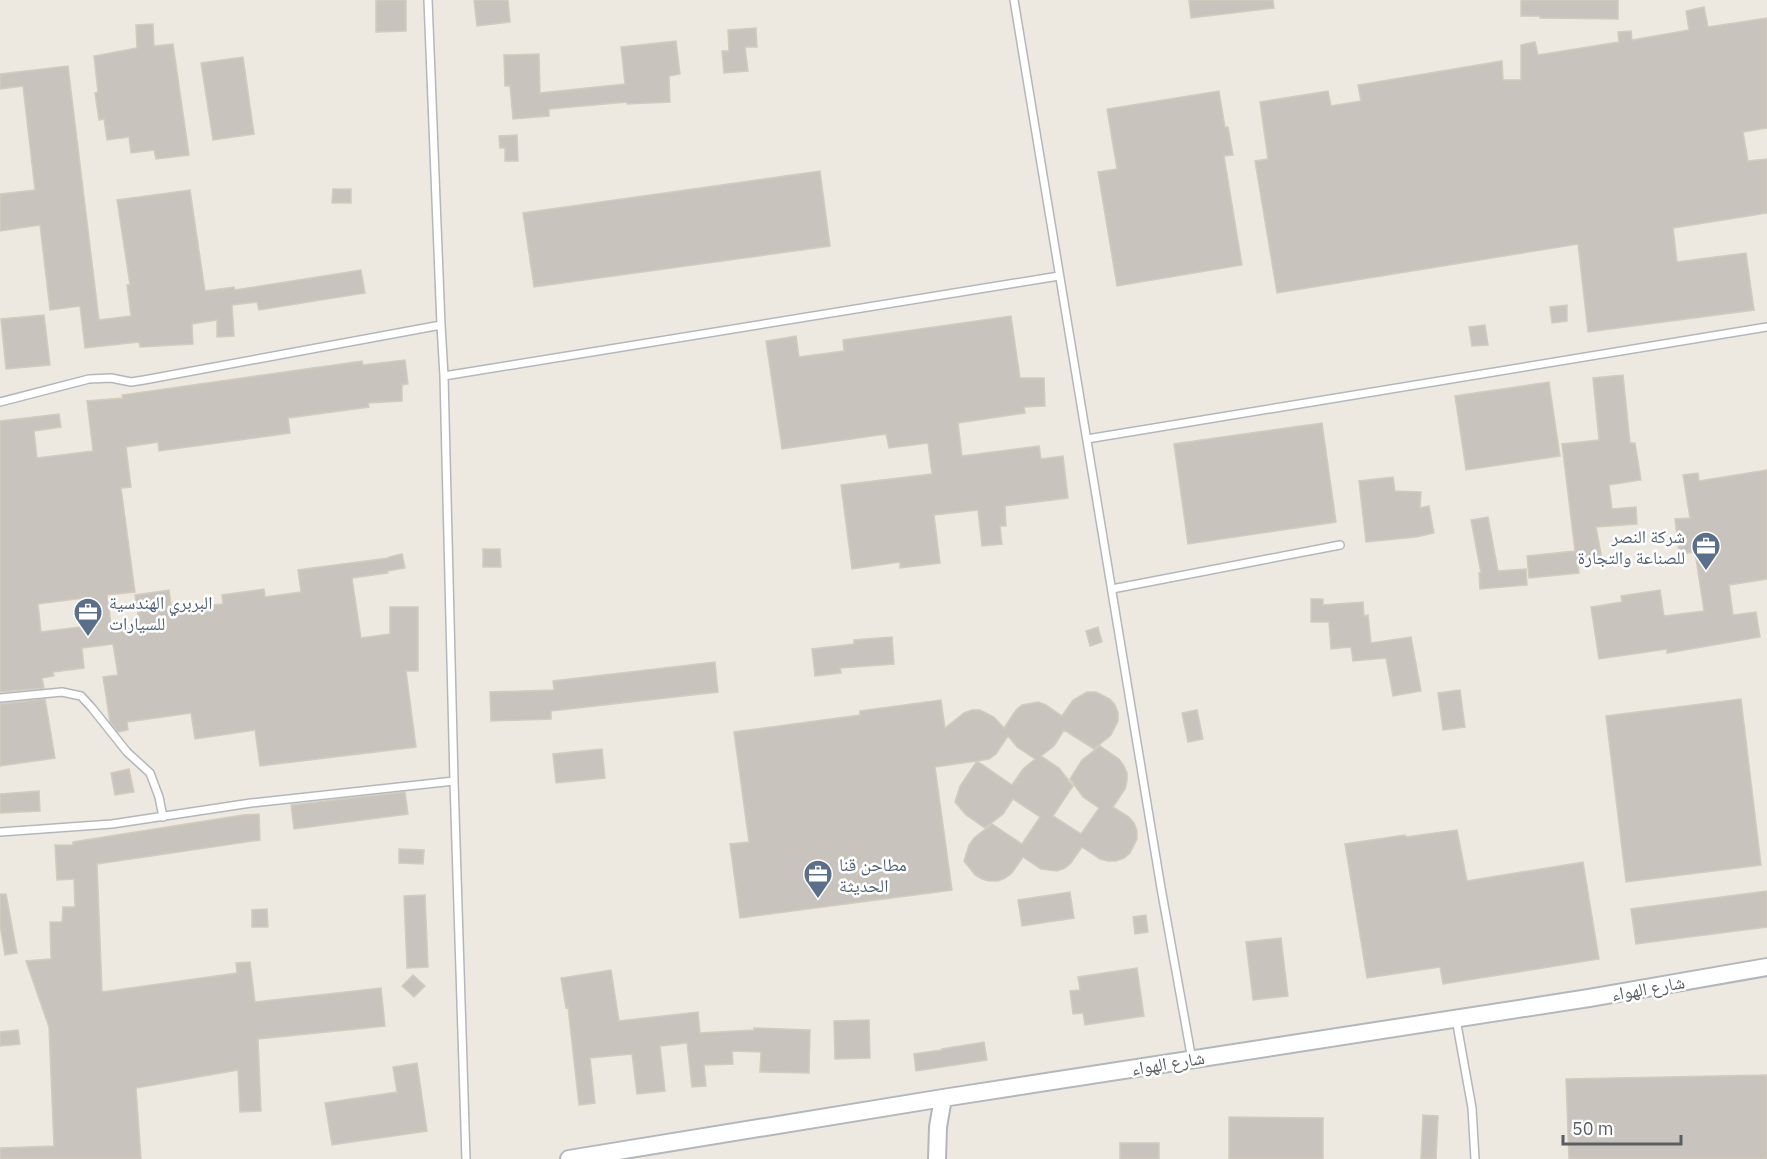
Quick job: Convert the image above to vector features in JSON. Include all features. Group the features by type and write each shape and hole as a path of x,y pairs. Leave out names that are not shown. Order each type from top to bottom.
{"street":[{"name":"شارع الهواء","path":"580,1158 1767,968"},
{"path":"937,1159 938,1127 944,1098"}],"lane":[{"path":"428,0 444,376 466,1159"},
{"path":"1014,0 1161,888 1192,1060"},
{"path":"444,376 1059,276"},
{"path":"0,402 90,379 111,378 131,382 144,380 441,325"},
{"path":"1087,439 1767,327"},
{"path":"1112,589 1340,545"},
{"path":"0,698 62,692 81,696 127,752 150,773 159,797 163,818"},
{"path":"0,832 112,824 251,803 454,781"},
{"path":"1456,1018 1472,1108 1475,1159"}],"building":[{"path":"376,0 406,0 406,31 376,32"},
{"path":"474,0 508,0 510,22 477,26"},
{"path":"1189,0 1273,0 1274,8 1191,18"},
{"path":"1521,0 1618,0 1618,19 1521,16"},
{"path":"1704,7 1708,27 1767,18 1767,128 1743,132 1748,161 1767,159 1767,213 1673,228 1677,262 1746,253 1754,310 1588,332 1578,244 1277,293 1255,161 1268,159 1260,102 1328,91 1331,106 1361,101 1358,85 1502,61 1503,80 1521,80 1521,45 1535,42 1538,55 1619,42 1618,32 1631,31 1632,40 1689,30 1686,11"},
{"path":"153,24 154,46 173,44 189,155 156,159 154,150 131,153 129,137 107,140 104,119 99,120 95,93 98,92 94,56 137,48 136,25"},
{"path":"756,28 757,47 745,47 748,71 724,73 722,51 729,51 728,30"},
{"path":"676,41 680,74 669,76 670,102 627,104 627,102 549,109 549,116 513,119 510,86 505,86 504,55 539,54 540,93 625,84 621,47"},
{"path":"243,57 254,134 213,140 201,63"},
{"path":"68,66 99,320 131,316 127,285 130,285 117,200 190,190 205,291 234,287 235,290 361,270 365,293 259,310 257,302 232,305 234,336 217,337 217,320 192,324 193,344 140,347 139,342 85,348 80,306 50,310 40,225 0,231 0,194 35,190 23,86 0,89 0,74"},
{"path":"1219,91 1225,127 1228,127 1233,155 1224,156 1242,265 1117,286 1098,172 1117,169 1107,109"},
{"path":"517,135 518,161 505,161 505,148 500,148 499,136"},
{"path":"820,171 830,246 534,287 523,213"},
{"path":"333,189 351,189 351,203 332,203"},
{"path":"1567,305 1567,321 1552,323 1550,307"},
{"path":"44,315 50,365 6,369 1,319"},
{"path":"1011,316 1020,378 1044,378 1045,406 1024,407 1025,413 958,423 962,456 1039,446 1041,459 1063,456 1068,498 1005,506 1006,526 1000,526 1002,544 982,546 978,510 934,515 940,563 900,568 900,562 852,569 841,485 932,474 928,443 889,448 886,434 782,449 766,341 796,336 799,357 844,351 843,340"},
{"path":"1485,325 1488,345 1472,346 1469,327"},
{"path":"405,360 408,384 402,385 402,401 368,403 369,407 288,418 290,433 159,451 158,442 126,447 131,487 121,488 135,592 107,595 112,631 140,627 135,595 169,590 172,612 213,607 213,605 223,604 222,595 264,589 265,597 301,592 298,570 389,558 402,554 405,568 352,578 361,638 390,634 390,607 418,607 418,671 406,671 416,747 260,766 255,730 195,739 191,713 127,722 128,730 118,732 110,722 103,677 118,675 113,644 82,648 84,668 53,672 54,676 42,678 44,688 0,692 0,421 59,414 61,427 34,431 37,458 93,451 87,401 123,398 122,395 362,361 363,365","holes":["91,597 95,625 41,632 38,604"]},
{"path":"1623,375 1630,443 1635,443 1641,480 1609,485 1612,509 1636,507 1637,524 1596,527 1602,559 1578,564 1579,573 1529,578 1527,556 1575,551 1562,444 1599,440 1593,378"},
{"path":"1549,382 1560,456 1466,470 1455,396"},
{"path":"1322,423 1336,522 1188,544 1174,444"},
{"path":"1767,470 1767,579 1729,585 1733,615 1756,612 1760,637 1667,653 1667,649 1599,659 1591,607 1622,602 1621,596 1660,590 1664,616 1704,611 1695,552 1679,554 1675,519 1690,518 1683,475 1698,473 1699,481"},
{"path":"1393,477 1395,491 1421,492 1420,508 1429,506 1434,533 1366,542 1359,481"},
{"path":"1488,517 1498,571 1526,569 1527,585 1480,589 1479,573 1481,573 1471,520"},
{"path":"483,549 500,549 501,567 483,567"},
{"path":"1311,599 1323,599 1323,605 1363,602 1364,616 1368,615 1371,643 1411,637 1421,691 1393,696 1386,658 1353,661 1351,647 1331,649 1329,622 1311,622"},
{"path":"1098,627 1102,642 1090,646 1086,631"},
{"path":"892,637 894,664 840,668 841,673 815,676 812,649 854,644 854,640"},
{"path":"715,662 718,692 551,711 551,719 491,721 490,692 554,690 553,681"},
{"path":"1460,690 1465,727 1443,730 1438,693"},
{"path":"1087,692 1096,692 1110,699 1115,705 1118,721 1111,735 1094,749 1064,730 1054,746 1041,756 1059,768 1073,786 1053,816 1081,834 1099,808 1083,797 1070,779 1082,760 1100,746 1119,759 1127,773 1125,789 1113,807 1129,817 1137,831 1137,839 1130,853 1124,858 1116,861 1100,859 1082,847 1071,863 1057,871 1041,869 1023,857 1012,873 1005,878 998,881 982,879 975,875 964,861 974,838 992,824 1022,844 1040,817 1013,799 1003,814 985,828 966,815 955,802 960,786 977,761 935,767 952,890 740,918 730,844 749,842 734,732 860,715 860,711 941,700 945,728 964,713 980,710 994,717 1004,728 1022,705 1038,702 1062,716 1073,700","holes":["1008,736 1017,747 1035,759 1023,769 1012,785 977,761 989,759 996,754"]},
{"path":"45,699 55,758 0,766 0,704"},
{"path":"1741,699 1761,865 1626,882 1606,716"},
{"path":"1197,710 1203,739 1188,742 1182,713"},
{"path":"602,749 605,778 556,783 553,754"},
{"path":"129,769 134,792 115,795 111,773"},
{"path":"39,791 40,811 0,813 0,794"},
{"path":"405,792 408,814 294,829 291,805"},
{"path":"259,814 260,840 97,864 102,992 237,973 236,963 250,962 255,1002 381,988 385,1026 258,1039 261,1111 240,1112 238,1070 136,1088 141,1159 0,1159 0,1148 54,1146 49,1027 26,961 51,959 50,922 62,922 63,907 75,907 74,879 57,880 55,845 73,845 73,842"},
{"path":"1457,830 1467,881 1583,862 1599,959 1443,984 1440,967 1367,978 1345,844"},
{"path":"399,849 424,850 423,864 399,863"},
{"path":"1767,891 1767,927 1636,944 1631,909"},
{"path":"1070,892 1074,918 1022,926 1018,900"},
{"path":"0,894 6,894 17,953 5,955 0,925"},
{"path":"425,895 428,967 407,968 404,896"},
{"path":"267,909 268,927 252,927 252,910"},
{"path":"1146,915 1148,932 1135,934 1133,917"},
{"path":"1281,938 1288,996 1253,1000 1246,942"},
{"path":"1137,968 1144,1016 1085,1025 1083,1013 1073,1014 1070,991 1080,990 1078,977"},
{"path":"611,970 619,1021 698,1012 700,1033 754,1030 754,1028 810,1030 809,1073 760,1072 761,1052 732,1051 733,1064 704,1065 706,1086 692,1087 687,1043 660,1046 665,1091 637,1094 632,1054 590,1058 595,1103 579,1105 568,1007 566,1008 561,978"},
{"path":"413,975 425,986 414,997 402,986"},
{"path":"869,1020 870,1058 835,1059 834,1021"},
{"path":"18,1030 20,1044 0,1046 0,1032"},
{"path":"984,1042 987,1060 916,1071 914,1054"},
{"path":"417,1063 427,1131 332,1145 325,1103 397,1092 393,1067"},
{"path":"1767,1075 1767,1159 1569,1159 1566,1079"},
{"path":"1423,1115 1438,1116 1436,1159 1421,1159"},
{"path":"1229,1117 1323,1118 1323,1159 1229,1159"},
{"path":"1120,1143 1159,1143 1159,1159 1120,1159"}],"place":[{"name":"شركة النصر للصناعة والتجارة","path":"1706,572"},
{"name":"البربري الهندسية للسيارات","path":"88,638"},
{"name":"مطاحن قنا الحديثة","path":"818,900"}]}
